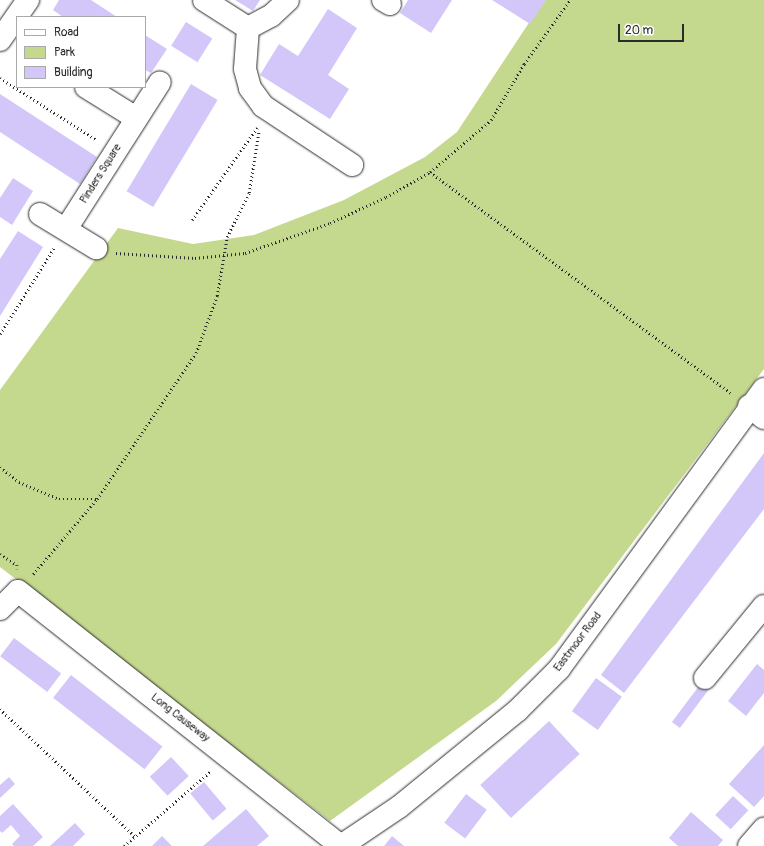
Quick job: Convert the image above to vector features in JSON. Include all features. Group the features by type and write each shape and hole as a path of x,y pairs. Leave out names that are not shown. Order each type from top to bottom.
{"street":[{"path":"20,16 28,0"},
{"path":"204,0 248,28"},
{"path":"248,28 271,16 288,0"},
{"path":"7,40 16,23"},
{"path":"248,28 245,69 250,88 263,106 352,165"},
{"name":"Pinders Square","path":"66,229 160,82"},
{"path":"88,88 136,118"},
{"path":"40,214 96,248"},
{"name":"Eastmoor Road","path":"341,846 399,807 465,754 518,710 559,669 757,412 764,389"},
{"path":"0,609 18,591"},
{"name":"Long Causeway","path":"18,591 341,846"},
{"path":"705,678 764,606"},
{"path":"748,846 764,829"}],"path":[{"path":"0,78 115,152"},
{"path":"18,591 97,499 196,353 217,296 227,236 249,193 260,125 192,220"},
{"path":"430,172 757,412"},
{"path":"0,334 66,229"},
{"path":"0,468 19,482 59,499 97,499"},
{"path":"0,709 136,836"},
{"path":"124,846 228,756"}],"green space":[{"path":"544,0 764,0 764,369 556,644 496,701 330,821 0,567 0,390 118,228 193,244 254,235 344,200 425,157 457,132"}],"building":[{"path":"59,0 91,0 115,16 62,16 53,10"},
{"path":"235,0 260,0 253,11"},
{"path":"408,0 452,0 431,33 400,13"},
{"path":"492,0 546,0 530,24"},
{"path":"328,9 357,28 328,75 349,89 330,119 260,75 279,44 298,56"},
{"path":"186,22 212,38 197,62 171,46"},
{"path":"146,36 167,49 151,73 146,70"},
{"path":"191,84 218,100 153,207 127,191"},
{"path":"0,94 97,157 80,184 0,132"},
{"path":"13,178 33,191 12,225 0,217 0,198"},
{"path":"18,231 43,247 0,316 0,259"},
{"path":"764,453 764,509 624,693 601,675"},
{"path":"14,638 61,674 47,692 0,656"},
{"path":"757,664 764,670 764,693 746,716 728,701"},
{"path":"71,675 162,746 145,769 53,698"},
{"path":"596,678 622,697 598,730 572,711"},
{"path":"702,682 710,688 680,728 672,722"},
{"path":"549,721 580,754 511,818 480,785"},
{"path":"764,745 764,796 754,807 729,784"},
{"path":"171,757 189,776 168,796 150,777"},
{"path":"9,777 15,784 0,798 0,785"},
{"path":"204,782 226,809 213,820 190,794"},
{"path":"466,794 487,810 465,838 444,823"},
{"path":"733,796 748,810 731,829 715,815"},
{"path":"13,804 43,837 33,846 14,846 12,844 20,836 11,825 2,833 0,831 0,816"},
{"path":"246,809 269,836 257,846 203,846"},
{"path":"691,812 723,840 718,846 678,846 669,838"},
{"path":"75,823 85,834 73,846 50,846"},
{"path":"162,836 172,846 152,846"},
{"path":"392,836 404,846 384,846"}]}
